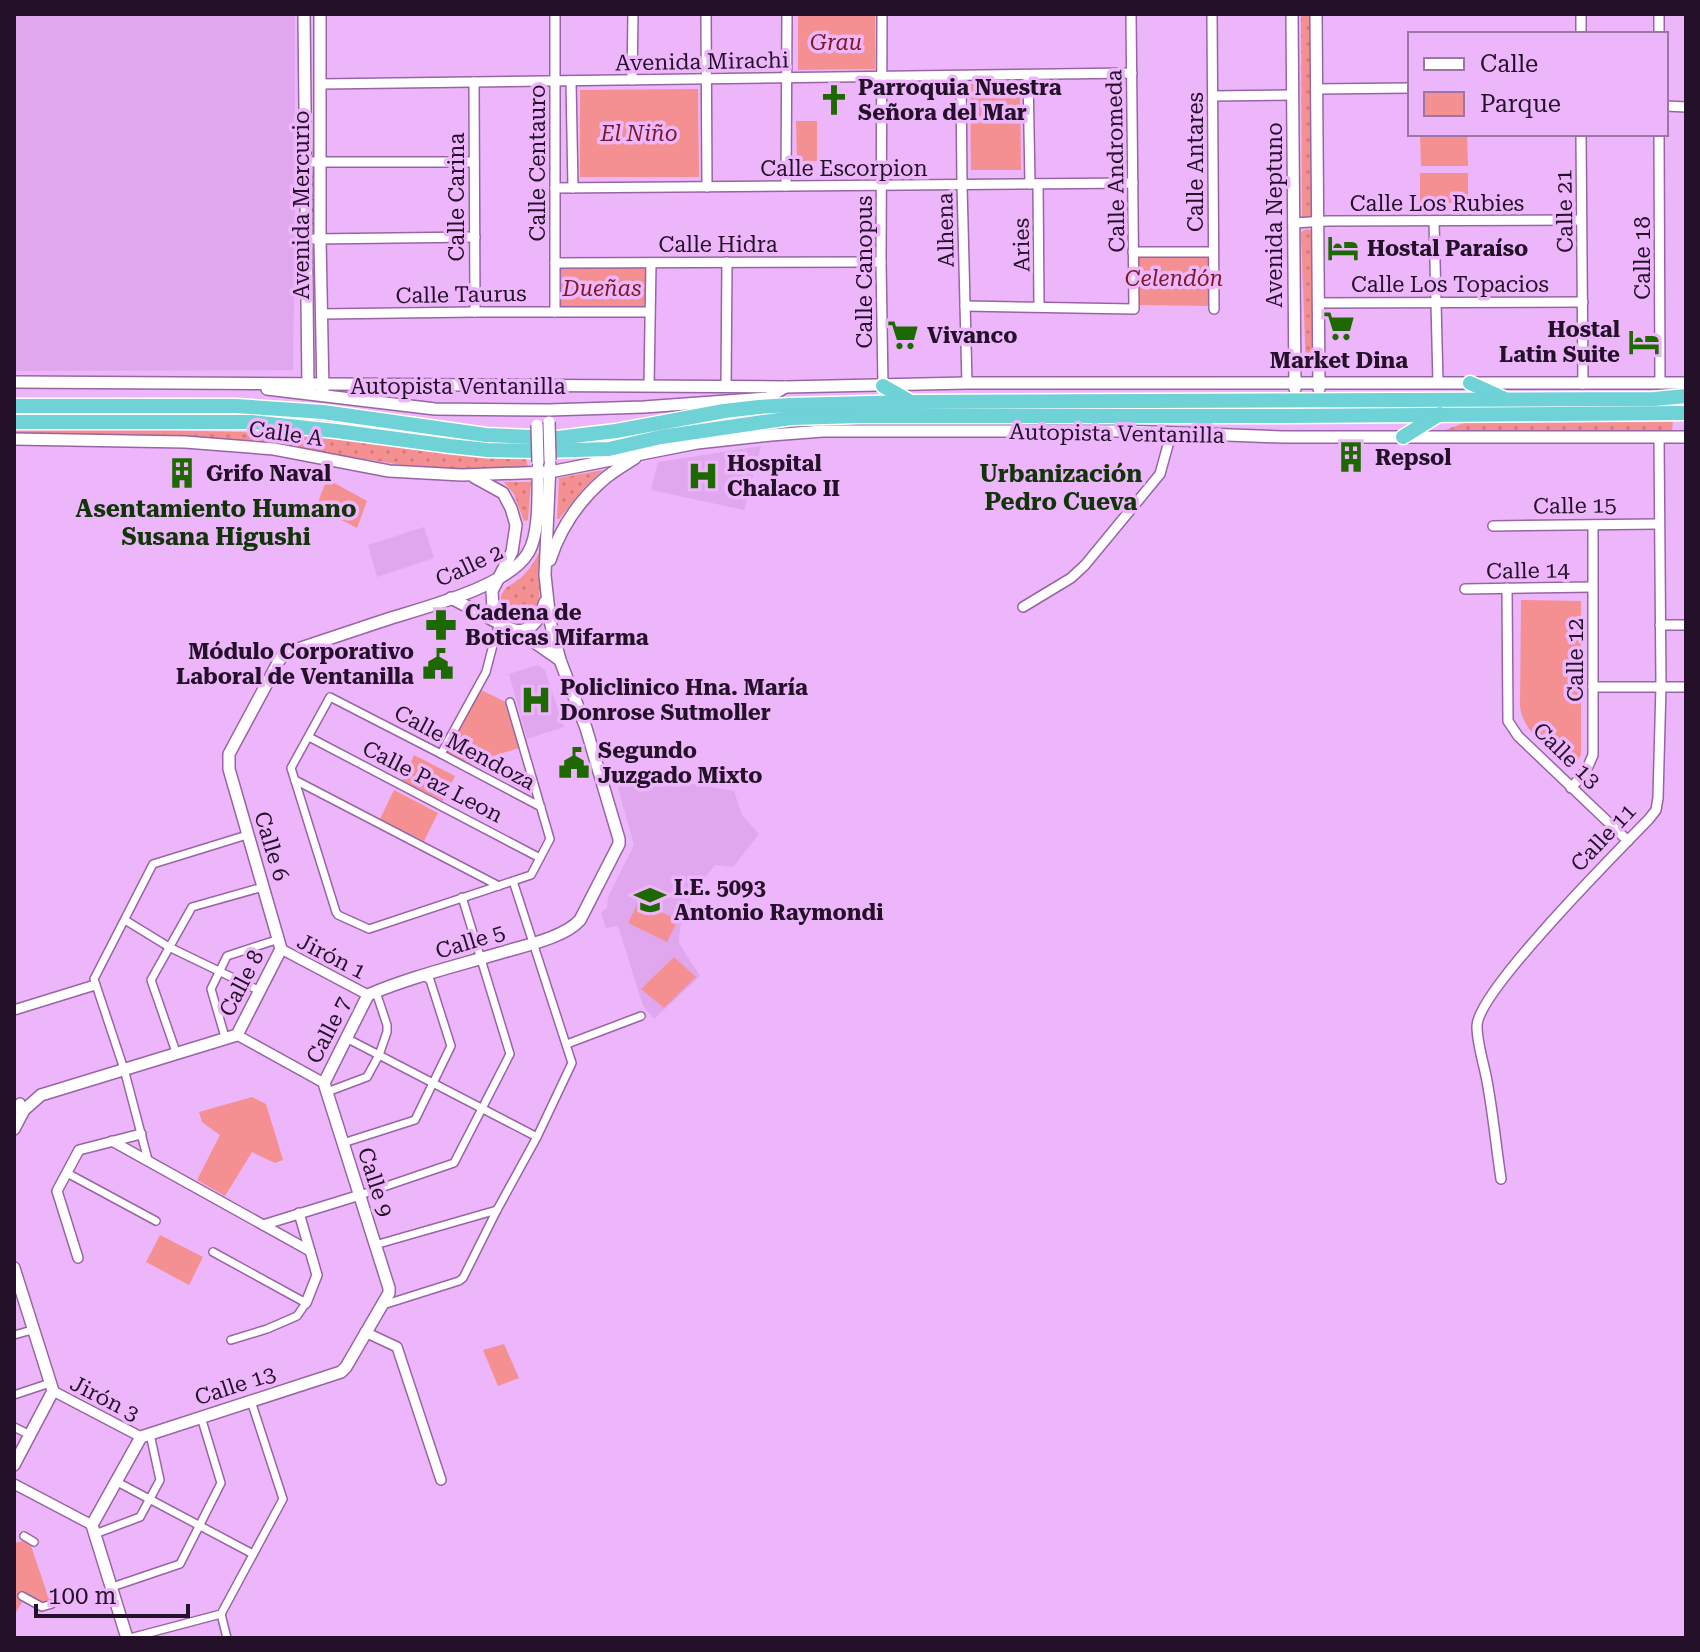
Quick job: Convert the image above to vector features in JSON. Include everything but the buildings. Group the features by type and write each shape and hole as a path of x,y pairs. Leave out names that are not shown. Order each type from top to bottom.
{"highway":[{"path":"1470,383 1507,400"},
{"path":"883,386 911,402"},
{"path":"1319,408 1686,396"},
{"name":"Autopista Ventanilla","path":"543,442 724,411 790,405 911,402 1319,408"},
{"path":"14,406 236,406 323,412 543,442"},
{"name":"Autopista Ventanilla","path":"543,442 609,449 661,437 791,418 1296,408"},
{"path":"1319,408 1441,414 1686,413"},
{"path":"1403,437 1441,414"},
{"path":"14,422 252,422 487,450 543,442"}],"street":[{"name":"Avenida Mercurio","path":"304,14 308,390"},
{"name":"Avenida Mercurio","path":"320,14 323,391"},
{"name":"Calle Centauro","path":"555,14 555,312"},
{"path":"632,80 633,14"},
{"path":"706,14 707,187"},
{"path":"786,186 787,14"},
{"name":"Calle Canopus","path":"882,14 883,386"},
{"name":"Calle Andromeda","path":"1039,306 1134,309 1131,14"},
{"name":"Calle Antares","path":"1212,14 1214,309"},
{"name":"Avenida Neptuno","path":"1292,14 1296,408"},
{"name":"Avenida Neptuno","path":"1316,14 1319,408"},
{"path":"304,46 320,46"},
{"name":"Avenida Mirachi","path":"321,84 1132,73"},
{"name":"Aries","path":"1028,75 1039,306"},
{"name":"Alhena","path":"961,76 967,383"},
{"path":"571,81 573,188"},
{"name":"Calle Carina","path":"474,82 475,312"},
{"path":"1316,89 1408,88"},
{"path":"1213,96 1293,95"},
{"name":"Calle 21","path":"1581,136 1583,384"},
{"name":"Calle 18","path":"1659,136 1660,383"},
{"path":"306,162 474,162"},
{"name":"Calle Escorpion","path":"555,188 1133,183"},
{"name":"Calle Los Rubies","path":"1294,223 1581,220"},
{"path":"1434,221 1438,383"},
{"path":"305,239 475,237"},
{"path":"1133,252 1213,252"},
{"path":"726,387 727,262"},
{"name":"Calle Hidra","path":"555,263 881,262"},
{"path":"649,386 651,263"},
{"name":"Calle Los Topacios","path":"1318,303 1583,302"},
{"path":"965,306 1039,306"},
{"name":"Calle Taurus","path":"321,314 650,312"},
{"path":"14,382 213,382 323,391"},
{"name":"Autopista Ventanilla","path":"323,391 967,383 1686,383"},
{"name":"Autopista Ventanilla","path":"543,442 644,407 768,398 786,387"},
{"name":"Autopista Ventanilla","path":"323,391 435,409 543,442 642,454 730,439 823,431 1123,431 1282,437 1686,437"},
{"path":"1023,607 1071,578 1085,565 1160,474 1171,434"},
{"name":"Calle 11","path":"1501,1179 1477,1027 1480,1014 1505,977 1564,908 1656,810 1661,686 1659,437"},
{"name":"Calle A","path":"14,439 185,442 274,449 389,471 470,475 543,442"},
{"path":"543,442 546,598 560,660"},
{"name":"Calle 2","path":"229,754 286,653 451,598 515,569 532,544 543,442"},
{"path":"545,575 555,545 583,500 604,478 642,454"},
{"path":"470,475 499,489 511,508 516,525 512,552 492,591 491,604 499,622"},
{"name":"Calle 15","path":"1493,526 1658,524"},
{"name":"Calle 12","path":"1571,788 1586,771 1593,755 1593,525"},
{"name":"Calle 14","path":"1465,589 1592,587"},
{"name":"Calle 13","path":"1507,588 1508,721 1518,736 1628,841"},
{"path":"451,598 518,631 560,660"},
{"path":"518,631 535,623 546,598"},
{"path":"441,754 486,672 499,622"},
{"path":"1660,625 1686,625"},
{"name":"Calle 5","path":"372,993 534,943 572,929 580,920 619,839 586,728 560,660"},
{"path":"1593,687 1686,687"},
{"name":"Calle Mendoza","path":"309,737 330,697 541,807"},
{"path":"309,737 292,764 334,908 338,915 369,929 531,876 550,838 510,702"},
{"name":"Calle Paz Leon","path":"309,737 540,858"},
{"name":"Calle 6","path":"229,754 229,769 280,944"},
{"path":"295,780 499,886"},
{"path":"14,1010 94,982 153,864 247,835"},
{"path":"441,1480 397,1347 365,1332 383,1305 462,1280 572,1063 513,881"},
{"path":"176,1052 151,982 169,947 192,907 263,887"},
{"path":"263,1225 453,1164 510,1052 462,897"},
{"path":"125,920 169,947 256,989"},
{"path":"280,944 230,954 211,989 231,1036 325,1088 367,1077 379,1055 387,1029 372,993"},
{"name":"Jirón 1","path":"280,944 372,993"},
{"name":"Calle 8","path":"231,1036 280,944"},
{"path":"343,1143 415,1120 434,1084 451,1046 430,980 424,976"},
{"path":"94,982 124,1069 148,1160"},
{"name":"Calle 7","path":"325,1088 372,993"},
{"path":"567,1044 641,1016"},
{"path":"14,1129 19,1107 41,1095 231,1036"},
{"path":"350,1040 537,1137"},
{"name":"Calle 9","path":"325,1088 389,1288 383,1305"},
{"path":"78,1258 57,1191 79,1150 141,1134"},
{"path":"112,1141 310,1251"},
{"path":"67,1173 156,1221"},
{"path":"375,1245 497,1210"},
{"path":"231,1340 297,1316 306,1303 317,1275 299,1213"},
{"path":"213,1252 306,1303"},
{"path":"14,1465 52,1387 15,1274"},
{"path":"14,1335 32,1330"},
{"name":"Calle 13","path":"145,1436 341,1372 365,1332"},
{"path":"14,1395 52,1387"},
{"name":"Jirón 3","path":"52,1387 145,1436"},
{"path":"227,1638 221,1614 283,1499 251,1401"},
{"path":"118,1585 180,1564 200,1527 221,1483 201,1417"},
{"path":"14,1427 26,1433"},
{"path":"93,1530 140,1517 150,1500 160,1480 145,1436"},
{"path":"93,1530 145,1436"},
{"path":"14,1484 93,1530 128,1638 221,1614"},
{"path":"121,1484 253,1554"},
{"path":"24,1536 34,1542"},
{"path":"22,1596 42,1607 52,1604"}],"shaded area":[{"path":"14,14 295,14 293,370 14,371"},
{"name":"Hospital Chalaco II","path":"761,446 744,510 651,490 658,462"},
{"path":"424,527 434,558 377,577 368,545"},
{"name":"Policlinico Hna. María Donrose Sutmoller","path":"538,665 545,670 564,727 527,739 509,674"},
{"name":"I.E. 5093 Antonio Raymondi","path":"642,775 734,791 742,815 759,834 733,867 715,865 695,890 680,928 679,943 700,976 654,1019 643,1006 618,926 606,928 601,913 607,908 608,897 634,845 617,784"}],"green space":[{"name":"Grau","path":"798,14 875,14 875,69 798,70"},
{"path":"1301,14 1312,14 1310,218 1302,218"},
{"path":"970,84 1020,84 1021,170 971,170"},
{"name":"El Niño","path":"698,89 699,177 580,177 580,90"},
{"path":"796,121 817,121 817,161 797,161"},
{"path":"1420,136 1467,136 1468,166 1421,166"},
{"path":"1420,173 1468,173 1468,203 1420,203"},
{"path":"1311,231 1313,368 1306,369 1301,232"},
{"name":"Celendón","path":"1210,250 1211,306 1137,305 1138,251"},
{"name":"Dueñas","path":"559,263 648,263 648,312 556,312"},
{"path":"1673,422 1672,430 1440,432 1464,423"},
{"path":"14,429 273,433 526,459 528,467 477,470 421,468 272,444 14,435"},
{"path":"603,470 583,489 557,519 559,478"},
{"path":"327,479 367,501 357,528 316,507"},
{"path":"504,482 531,482 528,520 524,521 514,494"},
{"path":"543,543 538,609 531,617 516,622 505,614 501,600 503,592 530,568"},
{"path":"1521,600 1581,601 1581,755 1576,763 1563,763 1536,738 1522,716"},
{"path":"479,689 510,704 522,747 468,764 444,752"},
{"path":"414,755 455,776 443,801 402,781"},
{"path":"394,790 438,813 424,841 380,819"},
{"path":"639,901 678,920 667,942 628,923"},
{"path":"674,957 696,977 664,1008 641,989"},
{"path":"252,1097 266,1104 283,1160 275,1163 252,1152 225,1196 197,1180 220,1135 202,1122 199,1112"},
{"path":"160,1235 203,1257 189,1285 146,1262"},
{"path":"504,1344 519,1378 498,1386 483,1350"},
{"path":"23,1541 31,1546 50,1602 44,1604 26,1595 14,1616 14,1543"}],"place":[{"name":"Parroquia Nuestra Señora del Mar","path":"834,100"},
{"name":"Hostal Paraíso","path":"1343,248"},
{"name":"Market Dina","path":"1339,326"},
{"name":"Vivanco","path":"903,335"},
{"name":"Hostal Latin Suite","path":"1644,342"},
{"name":"Repsol","path":"1351,457"},
{"name":"Grifo Naval","path":"182,473"},
{"name":"Hospital Chalaco II","path":"703,476"},
{"name":"Cadena de Boticas Mifarma","path":"441,625"},
{"name":"Módulo Corporativo Laboral de Ventanilla","path":"438,664"},
{"name":"Policlinico Hna. María Donrose Sutmoller","path":"536,700"},
{"name":"Segundo Juzgado Mixto","path":"574,763"},
{"name":"I.E. 5093 Antonio Raymondi","path":"650,900"}],"district":[{"name":"Urbanización Pedro Cueva","path":"1061,488"},
{"name":"Asentamiento Humano Susana Higushi","path":"216,523"}]}
